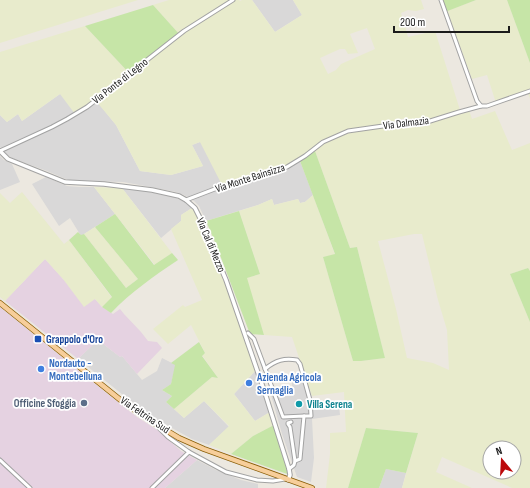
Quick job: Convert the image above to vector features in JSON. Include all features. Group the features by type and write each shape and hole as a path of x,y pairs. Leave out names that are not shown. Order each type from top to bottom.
{"main road":[{"name":"Via Feltrina Sud","path":"0,303 123,402 179,438 204,449 312,488"}],"street":[{"name":"Via Ponte di Legno","path":"0,151 52,127 87,107 184,31 233,0"},
{"path":"440,0 476,101 481,106"},
{"name":"Via Dalmazia","path":"353,130 427,122 481,106 491,105 530,92"},
{"name":"Via Monte Bainsizza","path":"186,200 220,187 262,176 287,167 305,156 323,142 353,130"},
{"path":"0,151 8,159 65,182 139,188 179,196 186,200"},
{"name":"Via Cal di Mezzo","path":"186,200 195,208 226,280 265,393 289,469 290,475 287,479"},
{"path":"248,333 254,339 265,369 283,417 311,416 310,400 300,364 297,360 279,360 265,369"},
{"path":"294,462 300,459 304,416"},
{"path":"289,417 291,422 288,423 288,425 290,427 294,465 289,469"},
{"path":"154,423 168,437 189,452 226,472 257,480 273,481 287,479"},
{"path":"152,488 189,452"},
{"path":"0,460 30,488"}],"shaded area":[{"path":"252,0 293,0 302,15 275,32"},
{"path":"60,94 96,100 116,125 140,171 171,175 203,166 192,145 200,142 282,169 300,161 313,195 305,202 300,203 298,199 274,205 272,199 258,205 206,221 199,206 194,201 176,192 123,182 68,180 7,155 0,147 0,115 7,122 18,114 22,121"},
{"path":"0,156 12,164 20,182 0,190"},
{"path":"46,177 67,186 94,187 115,214 81,236 70,218 59,226 32,184"},
{"path":"122,188 174,197 185,202 192,208 181,215 181,221 161,238"},
{"path":"45,259 63,279 95,299 102,307 113,314 120,309 148,341 157,342 162,348 137,374 122,356 120,357 98,340 78,359 5,301"},
{"path":"0,307 137,417 159,431 181,451 197,460 165,488 0,488"},
{"path":"98,340 120,357 122,356 142,380 157,371 162,358 176,365 171,384 162,390 172,396 166,402 184,418 204,401 229,427 209,445 192,439 142,410 78,359"},
{"path":"256,370 270,412 255,421 234,394"},
{"path":"302,375 312,402 311,410 339,406 340,415 312,419 314,458 311,482 297,477 282,434 271,395 293,392 291,378"},
{"path":"197,460 216,470 241,480 258,484 258,488 165,488"},
{"path":"386,469 406,473 402,488 379,488"}],"green space":[{"path":"0,0 138,0 0,43"},
{"path":"169,0 252,0 275,32 302,15 293,0 421,0 424,9 416,11 408,10 401,13 408,37 435,31 460,110 429,121 407,125 405,118 389,123 390,127 427,123 469,110 472,119 495,111 512,150 530,143 530,271 528,268 510,274 530,322 530,488 512,488 494,480 522,480 522,440 482,440 482,475 442,457 436,472 472,488 402,488 418,433 366,428 348,488 326,488 330,454 330,433 346,432 344,392 312,396 292,337 264,335 246,278 260,274 239,211 272,199 274,205 298,199 300,203 305,202 313,195 335,255 323,257 353,361 385,358 357,247 350,248 315,151 300,161 282,169 222,185 200,142 192,145 203,166 171,175 140,171 116,125 96,101 75,114 60,94 22,121 18,114 7,122 0,115 0,52 85,26 130,74 180,35 153,5","holes":["367,28 375,49 341,64 336,70 328,74 320,58 340,49 345,49 348,54 358,53 350,34","414,234 422,234 447,330 449,370 433,363 407,358 378,241"]},
{"path":"440,0 476,0 445,12"},
{"path":"476,0 507,0 530,63 530,99 528,93 496,103 487,75 472,79 447,11"},
{"path":"507,0 530,0 530,63"},
{"path":"153,5 180,35 130,74 85,26"},
{"path":"315,151 350,248 357,247 385,358 353,361 323,257 335,254 300,161"},
{"path":"94,187 122,188 172,253 155,265"},
{"path":"22,192 64,244 69,240 112,298 102,307 95,299 84,307 63,279 45,259 5,301 0,297 0,193 10,203"},
{"path":"192,208 210,244 256,370 234,394 255,421 270,412 274,425 253,436 231,454 209,445 229,426 204,401 184,418 174,409 212,377 218,378 202,355 205,353 191,325 168,344 153,329 183,305 185,307 202,300 171,229 181,221 181,215"},
{"path":"239,211 260,274 247,278 264,335 250,334 206,221"},
{"path":"115,214 154,265 172,253 178,260 135,291 111,313 102,307 112,297 69,240 78,232 81,235 84,234 126,288 138,279 95,227"},
{"path":"95,227 138,279 126,288 84,234"},
{"path":"528,268 530,271 530,322 510,274"},
{"path":"199,342 205,353 202,356 218,378 212,377 174,409 166,402 172,396 162,390 171,384 175,365 171,363"},
{"path":"274,425 290,475 231,454 253,436"},
{"path":"366,428 418,433 406,473 386,469 379,488 348,488"}],"place":[{"name":"Grappolo d'Oro","path":"38,339"},
{"name":"Nordauto - Montebelluna","path":"41,369"},
{"name":"Azienda Agricola Sernaglia","path":"249,383"},
{"name":"Officine Sfoggia","path":"84,403"},
{"name":"Villa Serena","path":"299,404"}]}
